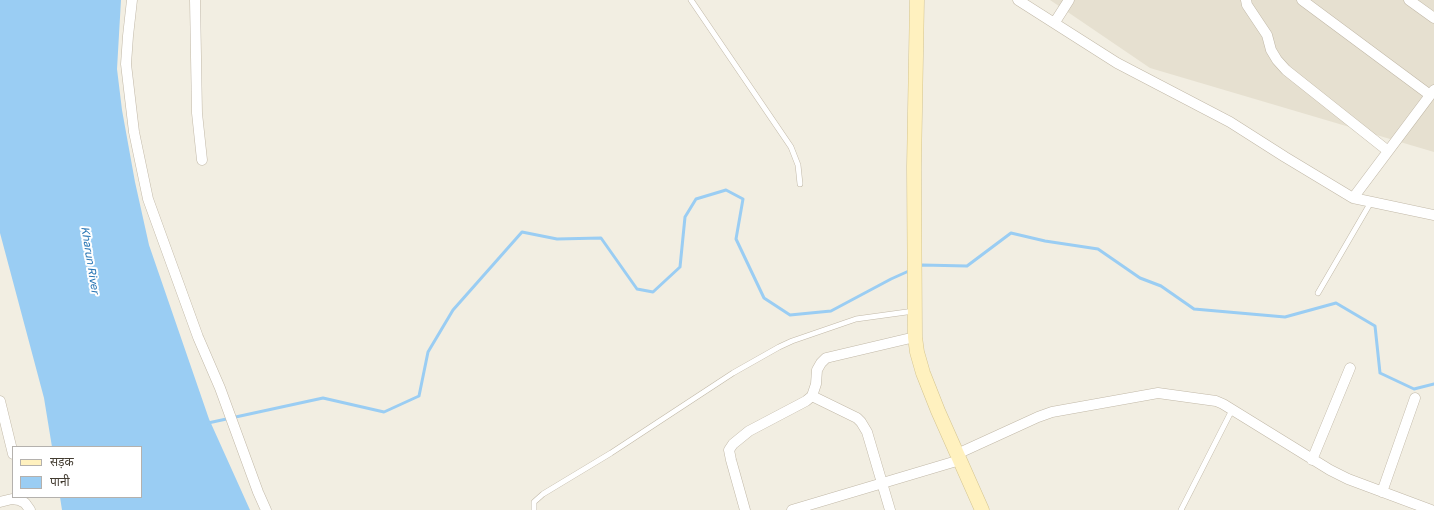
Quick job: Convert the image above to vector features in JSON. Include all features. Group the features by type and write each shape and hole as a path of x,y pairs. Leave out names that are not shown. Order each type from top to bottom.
{"street":[{"path":"132,0 126,64 138,156 148,199 198,337 220,388 266,510"},
{"path":"195,0 197,113 202,160"},
{"path":"917,0 914,252 915,337 917,352 923,373 938,411 982,510"},
{"path":"1018,0 1118,63 1230,122 1353,198 1434,216"},
{"path":"1055,22 1069,0"},
{"path":"1246,0 1247,5 1267,35 1271,50 1286,70 1388,151"},
{"path":"1302,0 1432,92 1353,198"},
{"path":"1409,0 1434,18"},
{"path":"745,510 729,450 733,444 749,431 806,401 812,396 816,384 817,370 820,363 826,358 915,337"},
{"path":"1312,460 1350,368"},
{"path":"792,510 883,484 959,457 1045,414 1158,393 1216,401 1312,460 1348,479 1431,510"},
{"path":"812,396 857,418 867,432 889,506 880,510"},
{"path":"1382,492 1415,398"},
{"path":"0,401 12,450"},
{"path":"0,502 12,499 26,503"}],"lane":[{"path":"691,0 792,147 798,165 800,184"},
{"path":"1318,293 1371,202"},
{"path":"534,510 534,502 543,494 611,454 733,374 779,347 856,319 915,311"},
{"path":"1181,510 1232,410"}],"shaded area":[{"path":"1050,0 1434,0 1434,152 1150,68"}],"water":[{"name":"Kharun River","path":"0,0 121,0 117,69 122,110 135,182 149,245 209,419 250,510 62,510 60,498 142,498 142,446 52,446 44,398 0,233"}],"waterway":[{"path":"208,423 323,398 384,412 419,396 428,352 453,310 522,232 557,239 601,238 637,289 653,292 680,267 685,217 696,199 726,190 743,199 736,239 764,298 790,315 831,311 911,270"},
{"path":"918,267 922,265 967,266 1011,233 1045,241 1098,249 1140,278 1161,286 1194,309 1285,317 1336,303 1375,326 1380,373 1414,389 1434,384"}]}
